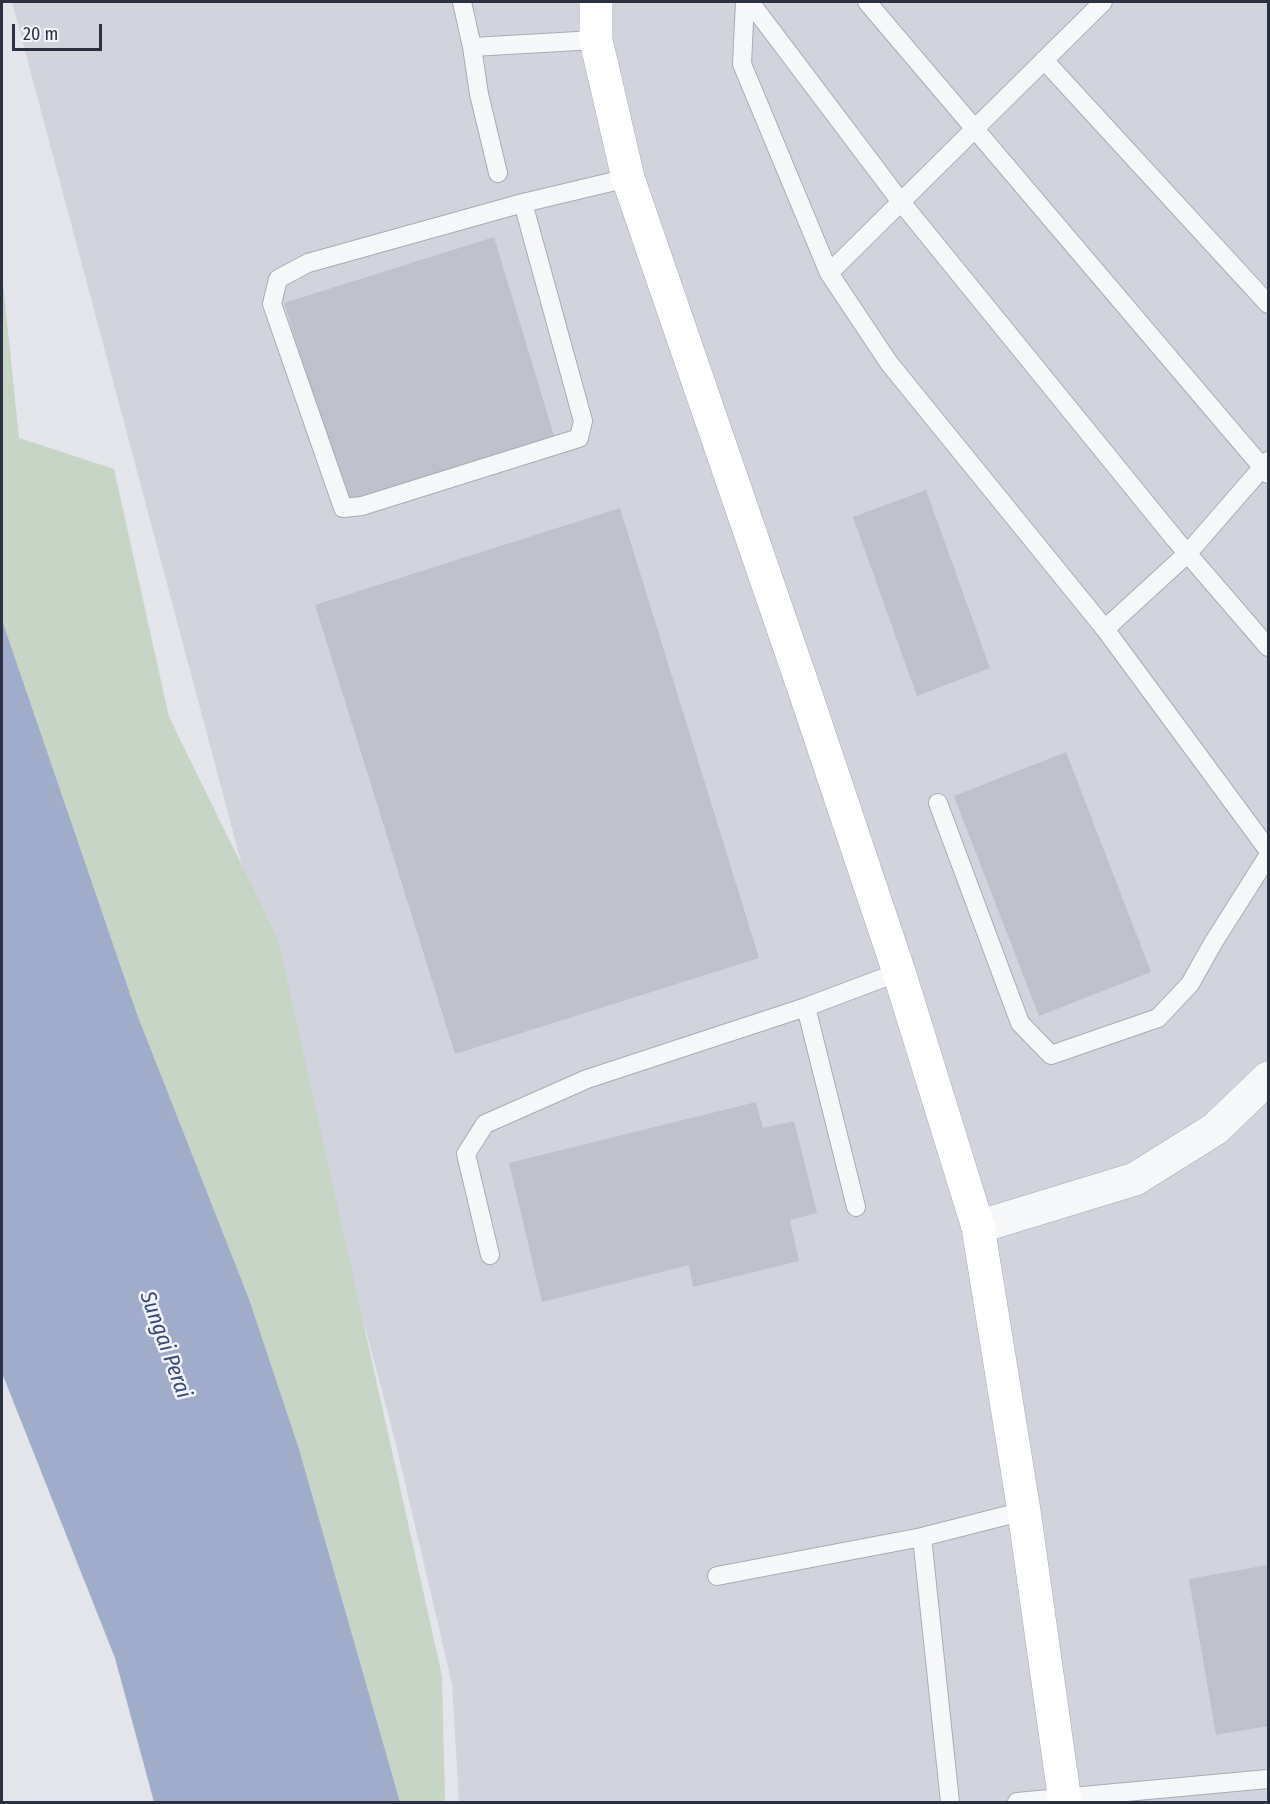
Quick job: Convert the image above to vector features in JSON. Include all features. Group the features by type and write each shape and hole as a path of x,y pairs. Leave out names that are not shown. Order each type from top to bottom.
{"main road":[{"path":"596,2 596,40 628,178 899,972 978,1227 1024,1511 1064,1801"}],"street":[{"path":"978,1227 1135,1179 1215,1129 1269,1078"}],"lane":[{"path":"462,2 472,47 478,94 498,173"},
{"path":"745,2 742,64 829,273 889,363 1105,629 1269,850"},
{"path":"750,2 901,202 1188,553 1269,647"},
{"path":"867,2 1267,467 1188,553 1105,629"},
{"path":"829,273 1103,2"},
{"path":"472,47 596,40"},
{"path":"1044,60 1269,304"},
{"path":"523,203 583,421 579,438 362,506 343,508 272,304 278,279 308,263 523,203 628,178"},
{"path":"938,803 1020,1023 1051,1055 1158,1018 1190,984 1213,943 1269,856"},
{"path":"490,1255 466,1154 485,1124 587,1079 806,1007 899,972"},
{"path":"806,1007 856,1207"},
{"path":"717,1576 922,1538 1024,1511"},
{"path":"922,1538 950,1803"},
{"path":"1017,1803 1180,1796 1269,1779"}],"shaded area":[{"path":"12,2 1268,2 1268,1802 459,1802 452,1684 395,1440"}],"green space":[{"path":"2,274 19,438 114,469 169,717 278,939 442,1676 445,1802 400,1802 299,1449 249,1299 137,1014 2,620"}],"water":[{"name":"Sungai Perai","path":"2,620 137,1014 249,1299 299,1449 400,1802 154,1802 115,1658 2,1373"}],"building":[{"path":"494,237 554,436 345,502 284,303"},
{"path":"926,490 990,668 917,696 853,517"},
{"path":"620,508 759,958 455,1054 315,605"},
{"path":"1066,752 1151,972 1039,1016 954,796"},
{"path":"756,1102 763,1128 794,1121 817,1213 790,1220 799,1261 693,1287 689,1265 542,1302 509,1163"},
{"path":"1268,1565 1268,1726 1216,1735 1189,1579"}]}
